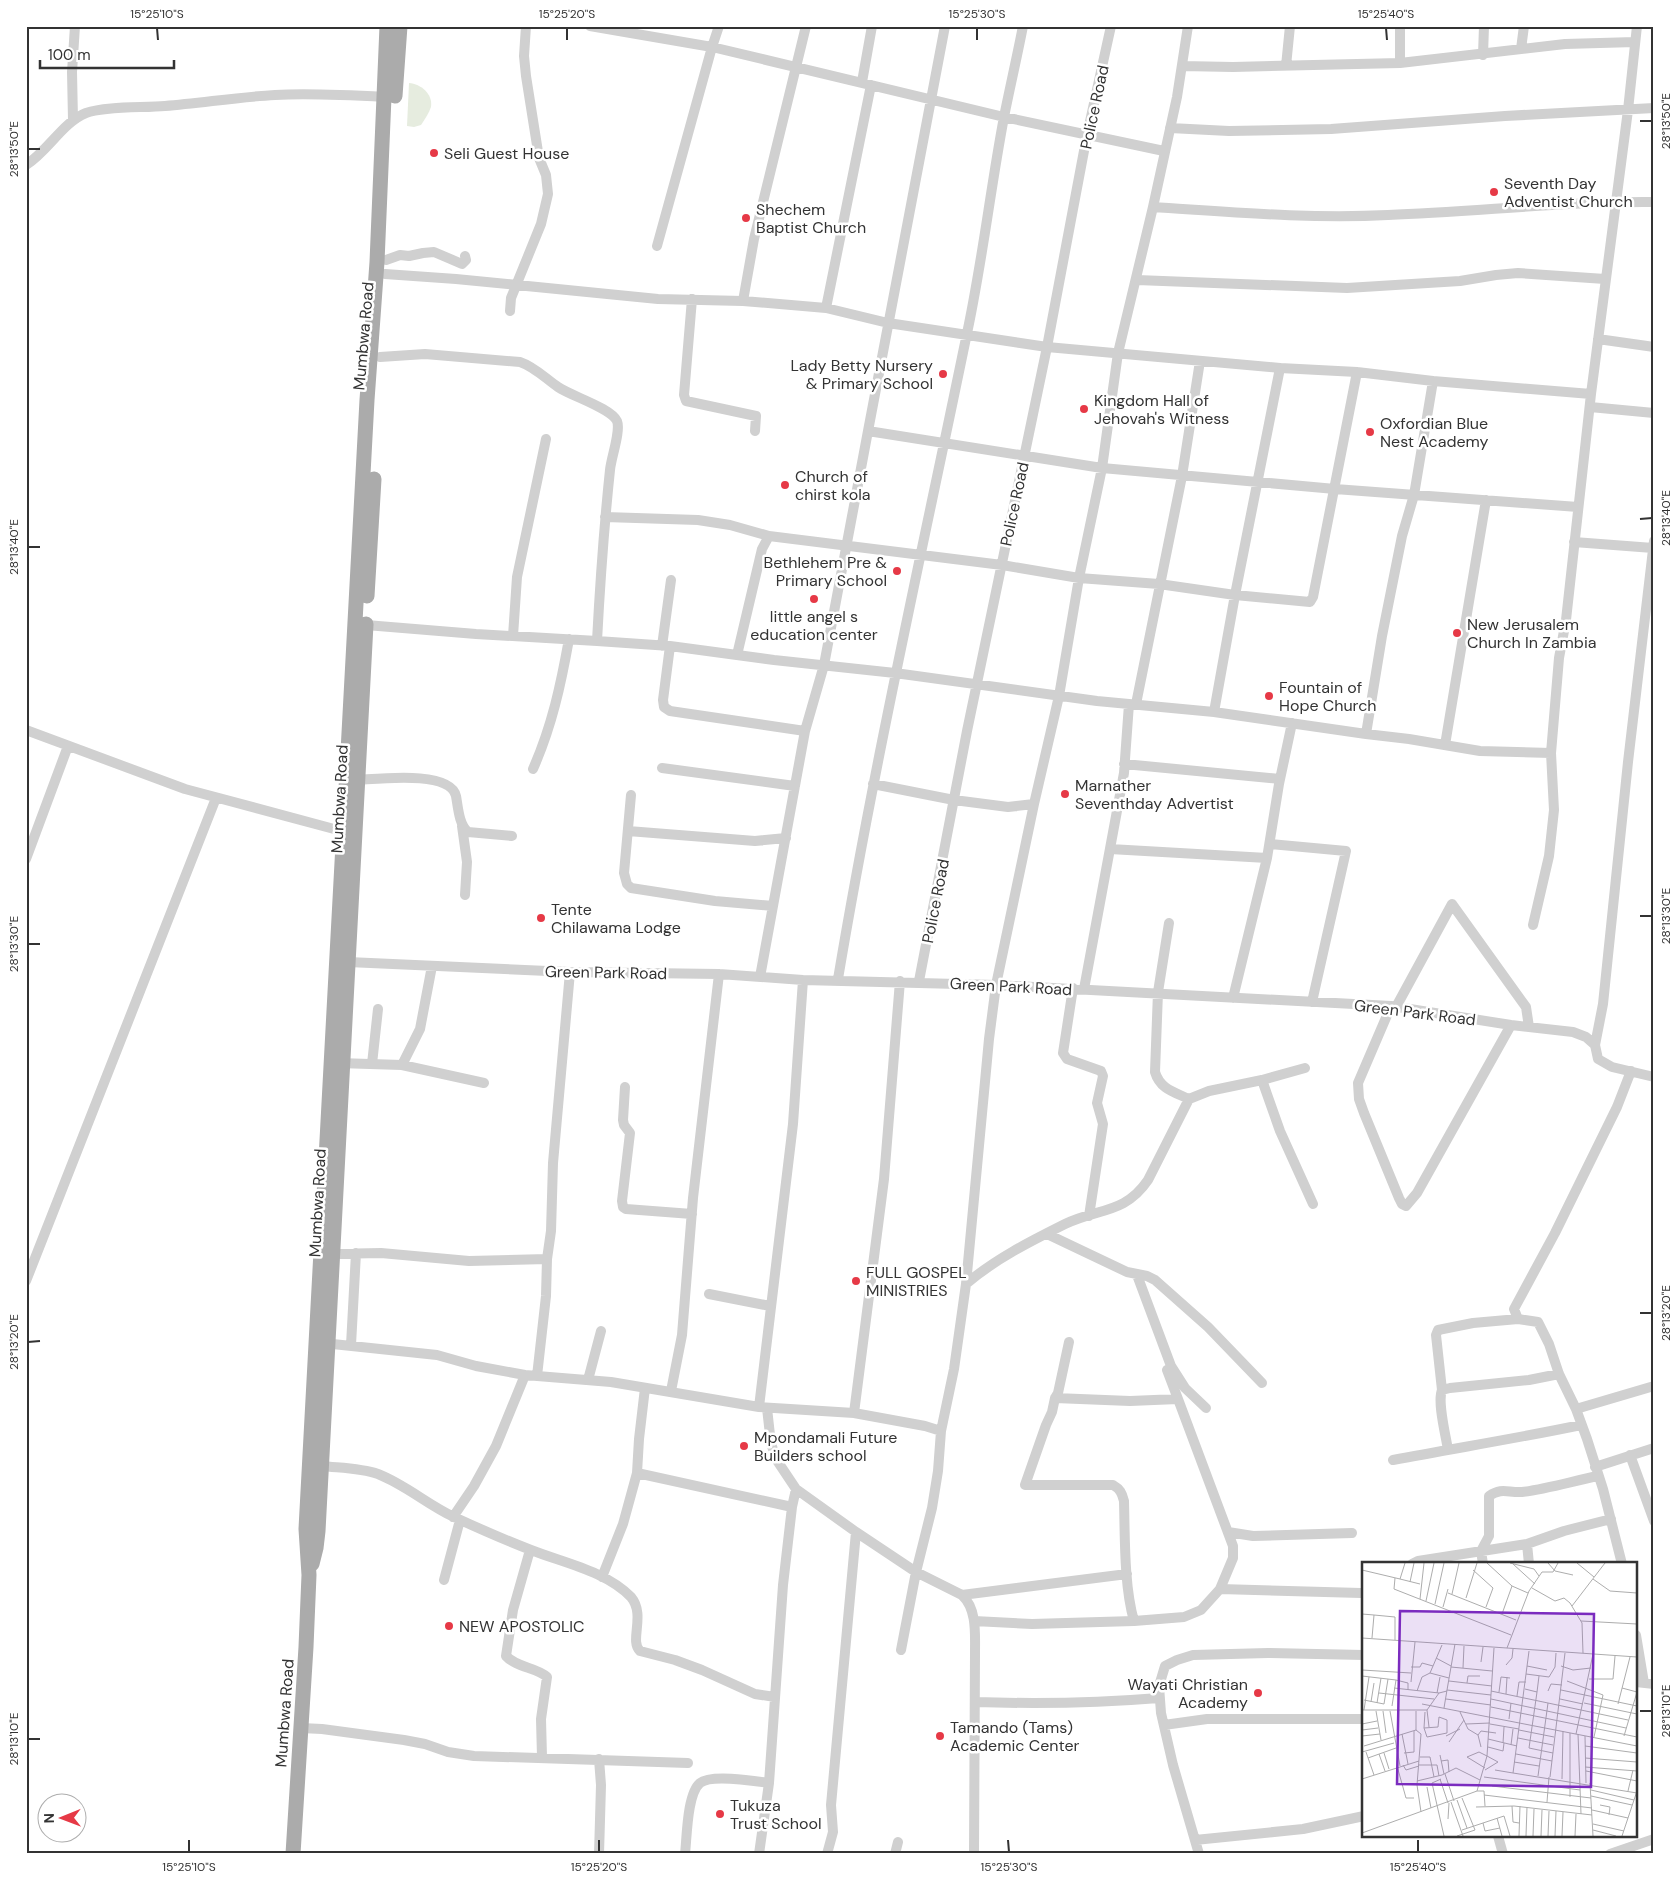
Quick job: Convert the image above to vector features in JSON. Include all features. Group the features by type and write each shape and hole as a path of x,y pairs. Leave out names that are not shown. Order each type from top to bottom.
{"main road":[{"name":"Mumbwa Road","path":"293,1854 309,1575 306,1540 322,1343 338,1063 387,26"},
{"name":"Mumbwa Road","path":"309,1575 318,1541 322,1466 322,1343 332,1254 338,1063 348,962 349,833 357,780 355,732 366,625 375,447 368,431 379,380 392,134 400,26"}],"street":[{"path":"73,120 72,72 75,26"},
{"path":"510,310 511,298 541,224 548,194 546,174 540,158 526,76 524,56 526,26"},
{"path":"590,26 633,30 712,47 796,69 1164,152"},
{"path":"658,246 719,26"},
{"path":"743,301 754,239 806,26"},
{"path":"826,308 866,84 872,26"},
{"path":"760,976 805,731 824,665 945,26"},
{"path":"838,980 895,673 967,335 1004,117 1023,26"},
{"name":"Police Road","path":"919,982 976,685 1047,347 1087,135 1111,26"},
{"path":"901,1650 916,1572 932,1508 938,1471 940,1432 954,1369 966,1284 989,1039 996,985 1059,696 1102,468 1118,353 1137,280 1170,128 1188,26"},
{"path":"1286,66 1290,26"},
{"path":"1400,26 1400,63"},
{"path":"1483,55 1484,26"},
{"path":"1521,49 1524,26"},
{"path":"1533,925 1549,856 1554,810 1551,753 1559,658 1566,620 1590,394 1628,110 1637,26"},
{"path":"1182,66 1400,63 1592,42 1635,42"},
{"path":"26,165 38,158 73,120 86,113 106,109 198,103 275,95 320,94 385,97"},
{"path":"1170,128 1229,131 1331,129 1654,108"},
{"path":"1153,207 1314,217 1388,216 1616,201 1654,202"},
{"path":"386,268 400,255 409,256 423,252 434,252 462,264 466,260 465,256"},
{"path":"386,268 516,285 658,299 743,301 826,308 888,323 1047,347 1280,368 1357,372 1433,381 1590,394"},
{"path":"1137,280 1347,288 1460,281 1518,273 1605,279"},
{"path":"692,299 684,395 686,401 756,416 755,431"},
{"path":"1598,339 1654,347"},
{"path":"380,357 426,354 520,362 532,367 559,388 596,405 616,419 618,431 611,466 601,554 597,641"},
{"path":"1088,1216 1103,1124 1097,1102 1103,1076 1101,1072 1066,1059 1063,1053 1110,849 1132,704 1182,476 1200,361"},
{"path":"1214,712 1280,368"},
{"path":"605,517 698,520 730,525 769,536 921,554 1080,578 1159,584 1235,595 1310,602 1313,597 1357,372"},
{"path":"1366,734 1382,636 1402,536 1414,495 1433,381"},
{"path":"1590,407 1654,413"},
{"path":"868,431 1102,468 1257,483 1578,507"},
{"path":"513,636 517,577 546,439"},
{"path":"1445,745 1486,500"},
{"path":"737,656 762,549 769,536"},
{"path":"1574,542 1653,545 1625,781 1603,1004 1594,1045"},
{"path":"671,580 664,707 670,711 805,731"},
{"path":"366,625 666,646 737,656 895,673 1059,696 1214,712 1409,739 1480,751 1551,753"},
{"path":"532,769 545,742 569,639"},
{"path":"1233,998 1267,858 1280,779 1292,723"},
{"path":"26,730 185,789 349,833"},
{"path":"26,859 68,746"},
{"path":"1124,764 1280,779"},
{"path":"662,768 795,786"},
{"path":"357,780 432,779 445,783 455,792 467,862 465,895"},
{"path":"873,784 954,800 1008,807 1034,804"},
{"path":"631,795 624,873 627,884 631,888 715,901 772,906"},
{"path":"26,1281 216,798"},
{"path":"462,824 468,832 512,836"},
{"path":"628,831 755,841 786,838"},
{"path":"1270,844 1346,851 1312,1002"},
{"path":"1110,849 1267,858"},
{"path":"1511,1025 1417,1193 1406,1206 1402,1204 1364,1113 1359,1099 1358,1083 1394,1006 1452,904 1526,1006 1529,1027"},
{"path":"1169,923 1158,992 1155,1072 1158,1082 1162,1086 1189,1099"},
{"name":"Green Park Road","path":"348,962 570,972 719,974 803,980 900,981 996,985 1158,992 1233,998 1394,1006 1511,1025 1573,1032 1586,1037 1594,1045 1598,1059 1612,1067 1654,1077"},
{"path":"402,1065 420,1028 432,966"},
{"path":"537,1376 546,1296 551,1231 553,1163 570,972"},
{"path":"671,1391 682,1335 692,1214 719,974"},
{"path":"803,980 793,1124 770,1306 763,1408 771,1444 778,1462 796,1489 916,1572 962,1595 968,1601 974,1621 974,1854"},
{"path":"854,1413 884,1178 900,981"},
{"path":"372,1064 378,1009"},
{"path":"338,1063 402,1065 484,1083"},
{"path":"966,1284 986,1268 1033,1240 1067,1223 1118,1207 1140,1192 1170,1139 1184,1106 1189,1099 1209,1091 1262,1080 1305,1068"},
{"path":"1518,1319 1514,1309 1617,1107 1631,1071"},
{"path":"1262,1080 1280,1131 1313,1204"},
{"path":"625,1087 624,1125 630,1133 622,1201 623,1207 626,1209 692,1214"},
{"path":"1047,1234 1127,1272 1156,1280 1208,1327 1262,1383"},
{"path":"351,1346 356,1253"},
{"path":"332,1254 411,1255 469,1261 548,1259"},
{"path":"1137,1274 1171,1366 1185,1388 1206,1408"},
{"path":"709,1294 770,1306"},
{"path":"1448,1450 1440,1394 1442,1390 1436,1335 1438,1330 1473,1323 1518,1319 1538,1322 1559,1374 1576,1409 1619,1544 1622,1562"},
{"path":"974,1621 1032,1624 1134,1621 1184,1617 1201,1610 1220,1589 1234,1558 1233,1546 1152,1328"},
{"path":"588,1380 601,1331"},
{"path":"1069,1342 1058,1393 1025,1484 1113,1485 1123,1495 1127,1574 1134,1621"},
{"path":"322,1343 437,1355 476,1366 525,1375 588,1380 671,1391 763,1408 854,1413 925,1426 940,1432"},
{"path":"1442,1390 1530,1380 1559,1374"},
{"path":"444,1580 456,1518 496,1446 525,1375"},
{"path":"1576,1409 1654,1386"},
{"path":"602,1577 623,1524 637,1473 645,1388"},
{"path":"1055,1398 1130,1401 1178,1399"},
{"path":"1393,1460 1485,1445 1581,1425"},
{"path":"1483,1562 1481,1551 1489,1536 1489,1496 1495,1491 1520,1492 1596,1471 1654,1448"},
{"path":"1630,1456 1654,1521"},
{"path":"322,1466 376,1473 404,1487 456,1518 530,1550 602,1577 631,1598 637,1608 639,1620 636,1644 640,1651 675,1660 702,1670 755,1694 774,1697"},
{"path":"637,1473 792,1507"},
{"path":"759,1854 769,1783 783,1586 792,1507 796,1489"},
{"path":"1416,1562 1527,1544 1611,1519"},
{"path":"827,1854 832,1832 832,1805 856,1532"},
{"path":"1228,1532 1253,1536 1352,1534"},
{"path":"1527,1544 1530,1562"},
{"path":"530,1550 513,1610 506,1656 547,1677 541,1719 542,1757"},
{"path":"962,1595 1127,1574"},
{"path":"1220,1589 1361,1593"},
{"path":"1638,1646 1645,1683"},
{"path":"1198,1854 1173,1765 1159,1698 1159,1686 1166,1666 1176,1660 1192,1655 1268,1653 1362,1655"},
{"path":"975,1702 1020,1704 1111,1702 1159,1698"},
{"path":"1164,1725 1207,1719 1362,1719"},
{"path":"301,1728 404,1740 425,1744 448,1752 474,1756 688,1762"},
{"path":"599,1759 601,1786 599,1854"},
{"path":"685,1854 694,1793 700,1783 710,1779 769,1783"},
{"path":"1195,1840 1303,1829 1362,1816"},
{"path":"1498,1838 1500,1853"},
{"path":"1610,1854 1654,1839"},
{"path":"895,1854 898,1842"}],"shaded area":[{"path":"409,83 418,85 425,90 431,102 431,107 421,125 414,127 407,126"}],"place":[{"name":"Seli Guest House","path":"434,153"},
{"name":"Seventh Day Adventist Church","path":"1494,192"},
{"name":"Shechem Baptist Church","path":"746,218"},
{"name":"Lady Betty Nursery & Primary School","path":"943,374"},
{"name":"Kingdom Hall of Jehovah's Witness","path":"1084,409"},
{"name":"Oxfordian Blue Nest Academy","path":"1370,432"},
{"name":"Church of chirst kola","path":"785,485"},
{"name":"Bethlehem Pre & Primary School","path":"897,571"},
{"name":"little angel s education center","path":"814,599"},
{"name":"New Jerusalem Church In Zambia","path":"1457,633"},
{"name":"Fountain of Hope Church","path":"1269,696"},
{"name":"Marnather Seventhday Advertist","path":"1065,794"},
{"name":"Tente Chilawama Lodge","path":"541,918"},
{"name":"FULL GOSPEL MINISTRIES","path":"856,1281"},
{"name":"Mpondamali Future Builders school","path":"744,1446"},
{"name":"NEW APOSTOLIC","path":"449,1626"},
{"name":"Wayati Christian Academy","path":"1258,1693"},
{"name":"Tamando (Tams) Academic Center","path":"940,1736"},
{"name":"Tukuza Trust School","path":"720,1814"}]}
